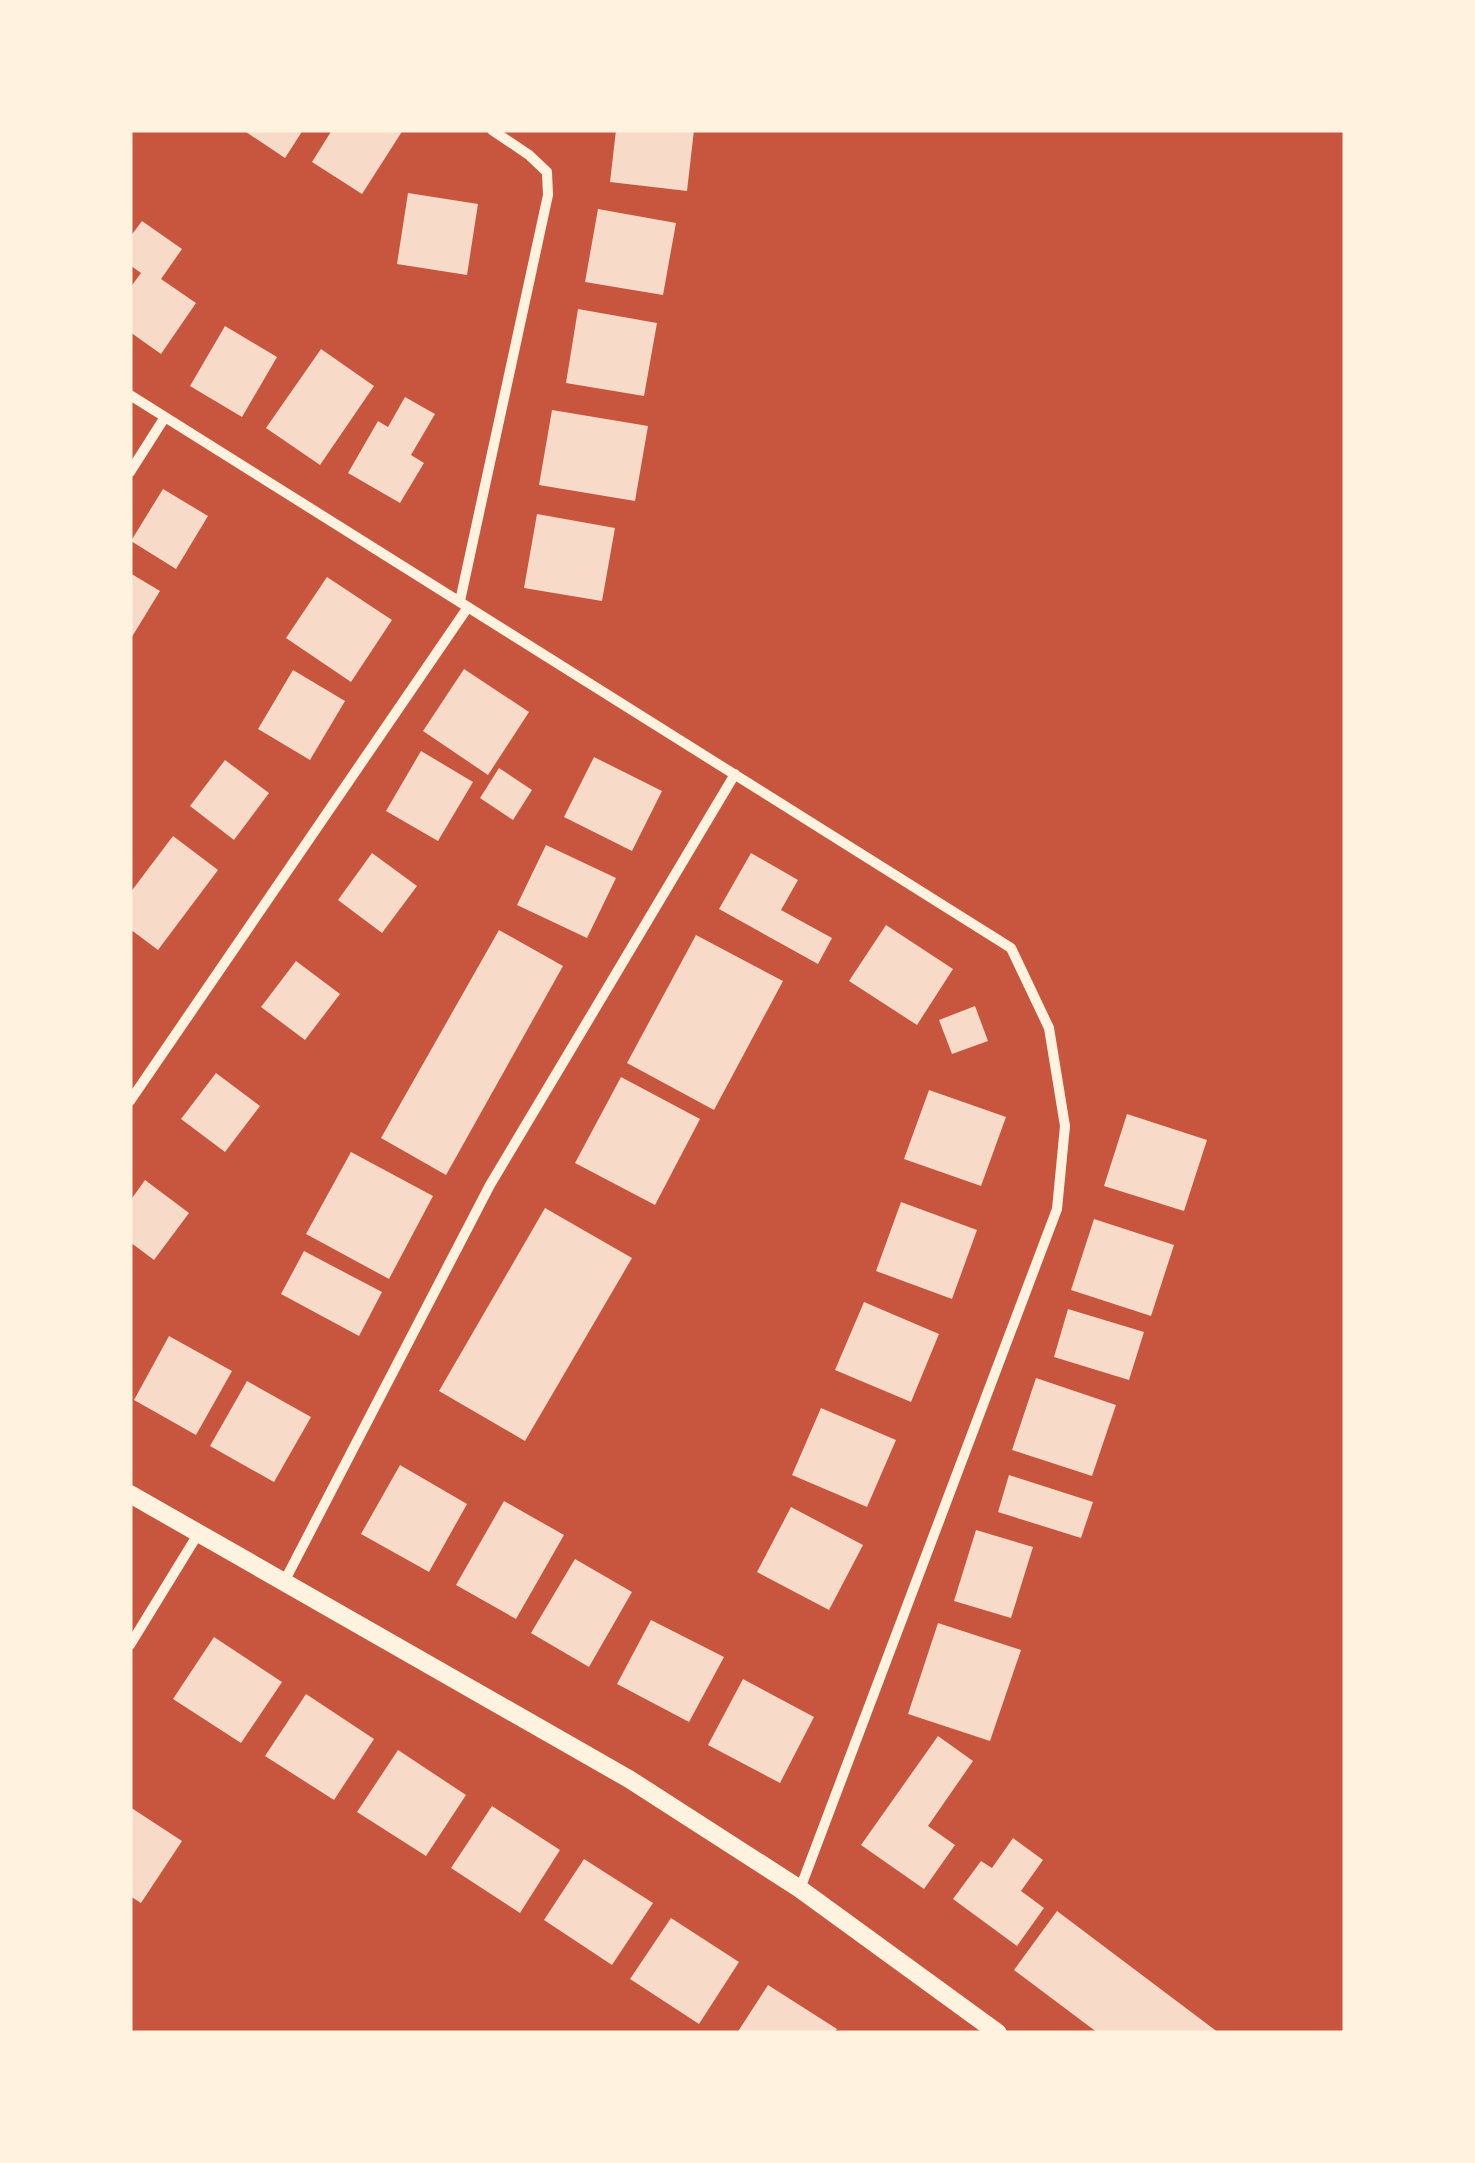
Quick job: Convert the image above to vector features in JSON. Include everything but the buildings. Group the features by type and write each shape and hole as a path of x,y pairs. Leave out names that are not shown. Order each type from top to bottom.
{"street":[{"path":"130,1102 464,604 548,195 547,172 529,154 492,130"},
{"path":"130,395 1011,948 1049,1028 1065,1126 1057,1209 800,1889"},
{"path":"130,472 166,417"},
{"path":"284,1582 490,1185 735,774"},
{"path":"130,1494 629,1780 800,1889 998,2033"},
{"path":"130,1644 198,1534"}]}
